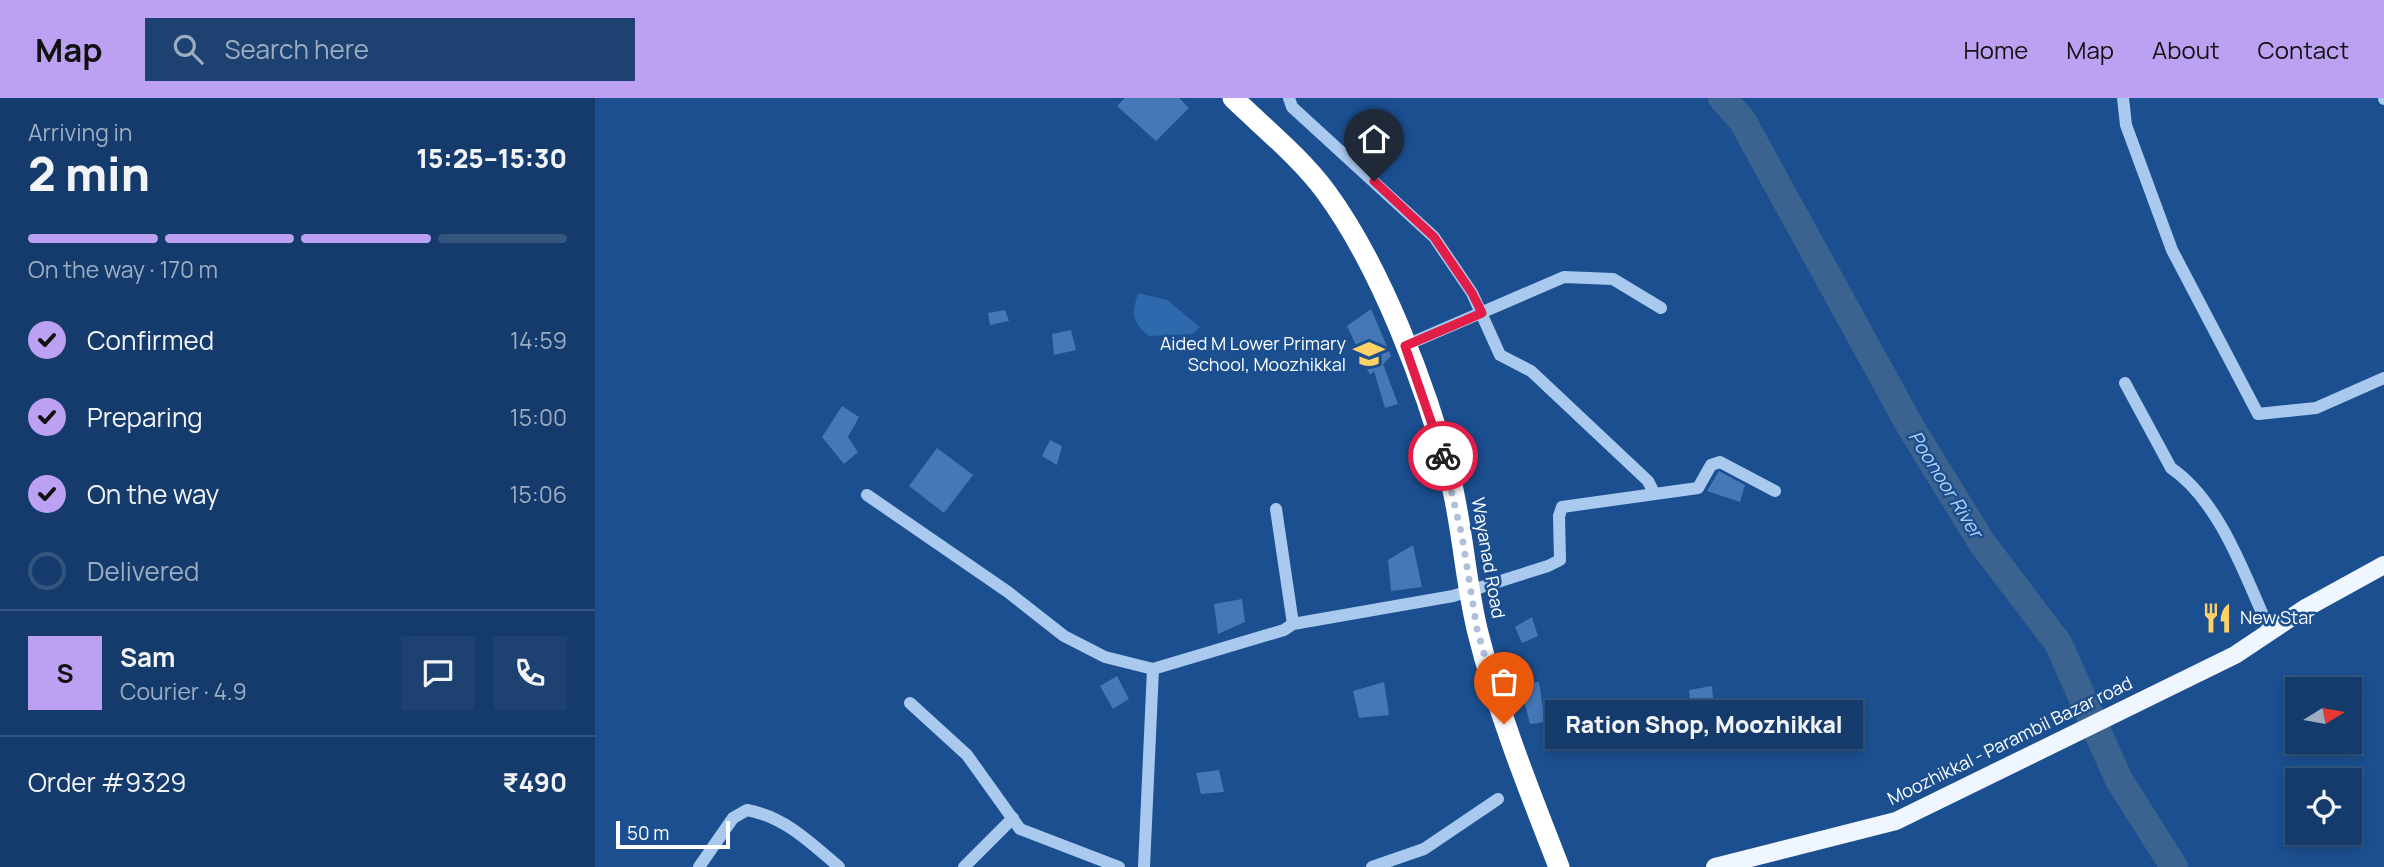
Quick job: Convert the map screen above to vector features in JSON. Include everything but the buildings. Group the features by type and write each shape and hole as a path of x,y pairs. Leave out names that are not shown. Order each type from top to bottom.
{"highway":[{"name":"Wayanad Road","path":"1246,102 1325,190 1355,238 1405,346 1450,477 1477,629 1504,724 1559,867"}],"main road":[{"name":"Moozhikkal - Parambil Bazar road","path":"1715,867 1896,821 2235,655 2304,608 2384,565"}],"street":[{"path":"1289,98 1292,107 1434,237 1472,293 1500,355 1531,371 1648,481 1654,493"},
{"path":"2123,98 2126,125 2172,250 2258,414 2316,408 2384,378"},
{"path":"1405,346 1564,276 1613,279 1661,308"},
{"path":"2125,383 2171,468 2181,475 2219,521 2270,631"},
{"path":"867,495 1008,592 1064,636 1105,657 1153,669 1284,630 1293,624 1453,596 1560,560 1559,516 1562,507 1698,488 1711,465 1720,462 1775,491"},
{"path":"1276,509 1293,624"},
{"path":"1144,867 1153,669"},
{"path":"910,703 967,755 1020,829 1118,867"},
{"path":"1371,867 1424,849 1498,799"},
{"path":"699,867 733,818 747,810 768,814 805,837 839,867"},
{"path":"964,867 1013,818"}],"shaded area":[{"path":"1138,293 1167,300 1200,327 1192,334 1149,336 1136,322"}],"waterway":[{"name":"Poonoor River","path":"1722,98 1742,120 1910,426 1982,543 2058,643 2119,780 2174,867"}],"way so far":[{"path":"1443,456 1462,536 1477,629 1504,724"}],"place":[{"name":"Aided M Lower Primary School, Moozhikkal","path":"1369,354"},
{"name":"New Star","path":"2217,618"},
{"name":"Ration Shop, Moozhikkal","path":"1504,724"}],"route":[{"path":"1374,181 1434,237 1472,293 1482,313 1405,346 1443,456"}]}
